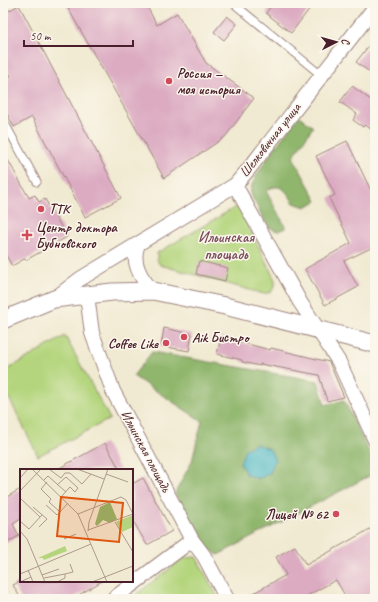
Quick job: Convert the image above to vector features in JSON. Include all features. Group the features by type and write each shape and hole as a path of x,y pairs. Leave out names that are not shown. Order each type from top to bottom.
{"street":[{"name":"Шелковичная улица","path":"3,320 54,299 80,279 235,184 253,164 375,7"},
{"path":"235,184 300,302 339,362 375,440"},
{"path":"138,244 136,250 136,265 145,283 153,291"},
{"path":"54,299 112,292 153,291 225,306 375,344"},
{"name":"Ильинская площадь","path":"88,295 92,333 113,391 192,540 204,556 227,599"},
{"path":"113,599 192,540"}],"lane":[{"path":"233,3 322,75"},
{"path":"3,120 37,182"}],"green space":[{"path":"299,116 313,127 293,157 317,201 305,207 294,203 286,191 279,187 271,188 266,191 286,228 278,231 271,228 265,221 253,198 251,189 253,182 264,163"},
{"path":"238,207 275,280 275,286 271,292 264,294 160,265 157,260 157,253"},
{"path":"65,336 110,419 38,456 3,386 3,372"},
{"path":"152,352 318,381 325,405 344,400 375,464 375,473 218,555 201,543 175,493 192,461 202,421 133,376"},
{"path":"196,557 219,599 130,599 184,558"}],"water":[{"path":"256,444 270,449 275,460 270,473 258,479 246,474 240,463 245,449"}],"building":[{"name":"Россия — моя история","path":"65,3 145,3 157,25 177,13 206,63 254,98 225,137 164,178"},
{"path":"273,3 314,3 291,33 266,13"},
{"path":"19,5 121,198 85,217 32,117 14,127 3,106 3,80 11,76 3,62 3,14"},
{"path":"227,16 237,24 224,40 214,32"},
{"path":"375,38 375,76 356,62"},
{"path":"352,86 375,103 375,132 365,125 363,127 353,120 357,114 340,102"},
{"path":"347,141 375,199 375,246 344,261 358,287 325,305 305,269 351,243 329,198 335,195 316,156"},
{"path":"3,151 29,198 35,195 39,202 45,199 67,237 26,260 24,259 12,266 3,250"},
{"path":"199,261 228,268 225,281 196,274"},
{"path":"164,328 192,334 189,351 161,346"},
{"path":"221,337 270,350 271,348 329,362 344,397 327,401 319,375 260,364 260,366 217,354"},
{"path":"105,443 119,469 58,469"},
{"path":"143,478 172,531 147,545 133,521 133,483"},
{"path":"20,490 20,520 13,524 19,536 3,545 3,499"},
{"path":"370,529 375,538 375,599 347,599 336,580 301,599 243,599 286,575 276,557 295,546 306,565"},
{"path":"20,582 100,582 72,599 21,599 13,585"}],"place":[{"name":"Россия — моя история","path":"169,81"},
{"name":"ТТК","path":"41,209"},
{"name":"Центр доктора Бубновского","path":"27,235"},
{"name":"Aik Бистро","path":"184,337"},
{"name":"Coffee Like","path":"166,343"},
{"name":"Лицей № 62","path":"336,514"}],"district":[{"name":"Ильинская площадь","path":"226,246"}]}
